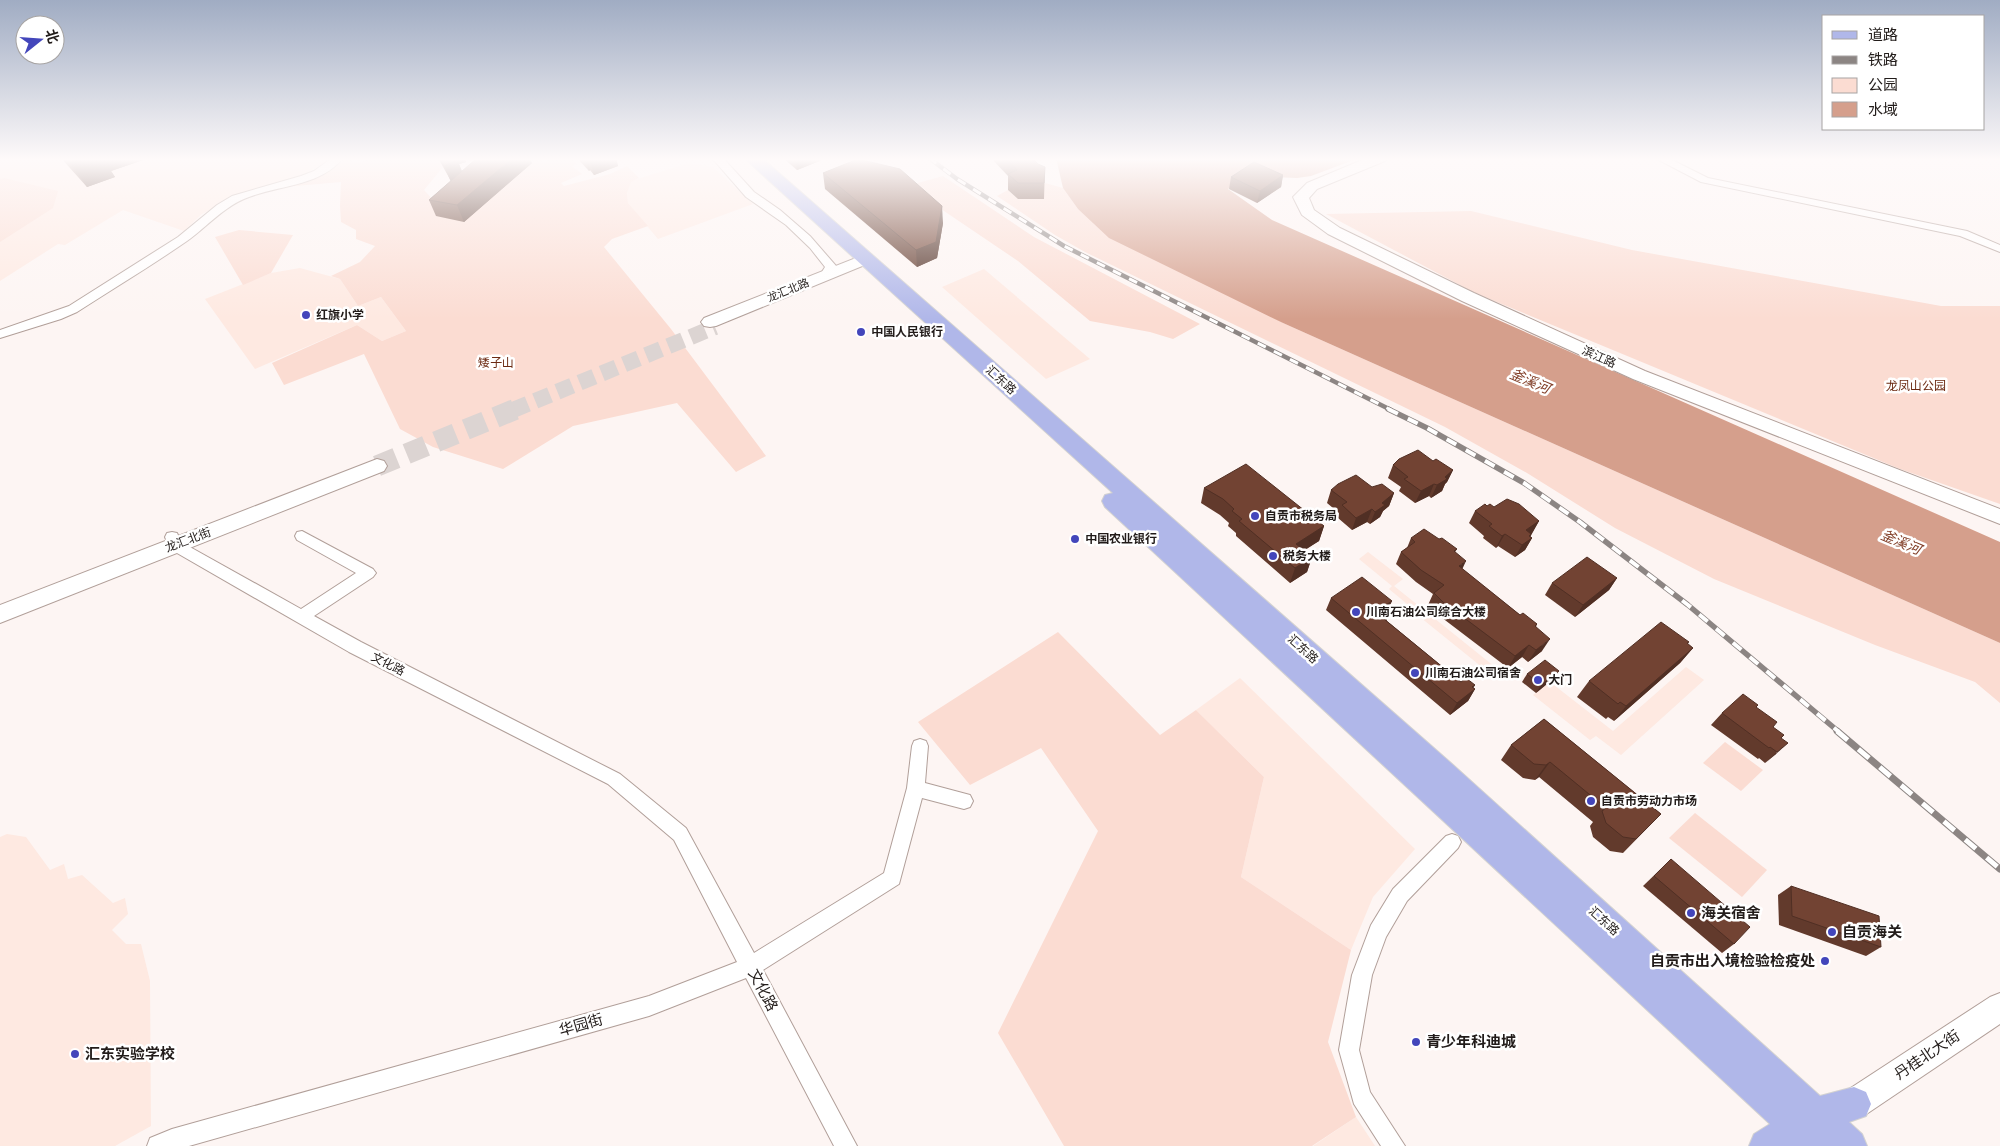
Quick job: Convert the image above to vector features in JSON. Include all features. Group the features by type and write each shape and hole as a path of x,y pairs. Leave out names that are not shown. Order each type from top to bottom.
{"main road":[{"name":"汇东路","path":"798,211 861,264"},
{"name":"汇东路","path":"807,211 861,264 1482,836 1824,1136"},
{"name":"滨江路","path":"1307,211 1334,231 1459,293 1639,375 2000,517"},
{"name":"滨江路","path":"1315,211 1340,229 1472,294 1640,370 2000,512"},
{"name":"龙汇北路","path":"861,264 713,324 826,275 861,264"},
{"name":"龙汇北街","path":"0,614 173,541 375,461"},
{"name":"龙汇北街","path":"0,604 173,541"},
{"name":"丹桂北大街","path":"1766,1146 1824,1136 1854,1104 2000,1007"}],"street":[{"path":"0,334 73,309 184,238 215,211"},
{"path":"775,211 822,254 831,267 826,275"},
{"path":"1858,211 1963,233 2000,249"},
{"path":"302,536 368,573 302,616"},
{"name":"文化路","path":"173,541 355,647 614,779 680,834 846,1146"},
{"name":"华园街","path":"158,1146 649,1006 750,966 892,878 916,788 920,746"},
{"path":"916,788 964,801"},
{"path":"1394,1146 1361,1097 1349,1050 1362,976 1378,932 1400,895 1452,842"}],"shaded area":[{"path":"0,211 121,211 65,245 58,244 0,281"},
{"path":"127,211 207,211 184,231"},
{"path":"635,211 733,211 658,239"},
{"name":"红旗小学","path":"300,268 340,279 358,306 381,297 406,331 382,341 357,325 255,369 205,299 271,273"},
{"path":"984,269 1090,359 1046,379 942,287"},
{"path":"1368,552 1403,579 1394,586 1505,675 1498,680 1410,609 1412,608 1389,589 1392,586 1359,559"},
{"path":"1686,667 1704,680 1621,755 1596,736 1590,740 1533,695 1550,682 1613,731"},
{"path":"1240,678 1415,849 1373,897 1351,950 1241,877 1264,777 1196,710"},
{"name":"汇东实验学校","path":"7,834 26,837 50,870 64,864 68,879 82,875 113,903 125,898 128,914 112,930 126,944 141,944 150,981 151,1126 115,1146 0,1146 0,837"},
{"path":"1356,1117 1375,1146 1313,1146"}],"green space":[{"path":"0,211 48,211 0,242"},
{"name":"矮子山","path":"340,211 635,211 648,226 612,239 604,247 671,329 766,456 736,472 677,403 573,426 503,469 433,447 400,429 364,354 284,385 272,363 357,325 382,341 406,331 381,297 358,306 340,279 331,276 360,262 375,246 356,239 356,230 341,222"},
{"path":"945,211 996,211 1034,237 1200,324 1173,339 1150,332 1090,321 1018,261"},
{"path":"1020,211 1082,211 1283,323 2000,643 2000,703 1975,682 1875,645 1714,579 1615,528 1527,473 1445,427 1085,252"},
{"name":"龙凤山公园","path":"1473,211 1632,250 1941,306 2000,306 2000,504 1900,469 1475,293 1326,214"},
{"path":"239,230 293,235 271,273 243,285 215,237"},
{"path":"1058,632 1160,735 1196,710 1264,777 1241,877 1351,950 1328,1042 1356,1117 1312,1146 1064,1146 998,1033 1098,831 1041,748 970,785 918,722"},
{"path":"1725,742 1763,770 1741,791 1703,763"},
{"path":"1695,813 1767,870 1742,897 1669,838"}],"water":[{"name":"釜溪河","path":"1081,211 1260,211 1272,220 2000,542 2000,643 1283,323 1109,238"}],"building":[{"path":"869,211 941,211 936,242 916,250"},
{"path":"1418,450 1433,461 1436,459 1453,470 1445,477 1447,479 1421,491 1404,479 1408,477 1393,465 1399,459"},
{"path":"1246,464 1324,526 1296,544 1312,557 1295,568 1239,521 1242,519 1232,511 1234,509 1223,499 1204,488"},
{"path":"1356,475 1372,487 1382,484 1394,493 1382,503 1385,505 1375,512 1372,509 1356,518 1342,505 1347,502 1331,490 1338,484"},
{"path":"1507,499 1519,504 1539,521 1526,530 1531,534 1529,536 1532,538 1522,545 1505,534 1502,536 1489,526 1492,524 1475,511 1485,504 1487,506 1490,504 1494,507"},
{"path":"1424,529 1439,539 1442,538 1457,549 1454,551 1466,561 1459,566 1520,615 1523,613 1537,624 1535,626 1550,639 1536,650 1529,645 1515,656 1443,602 1434,593 1444,585 1421,570 1401,552 1415,542 1411,538"},
{"path":"1587,557 1617,578 1583,605 1552,583"},
{"path":"1362,577 1392,601 1381,608 1389,615 1384,619 1461,682 1466,678 1475,685 1472,687 1475,689 1457,703 1331,598"},
{"path":"1661,622 1689,642 1687,643 1693,648 1626,706 1620,702 1618,704 1589,681"},
{"path":"1545,660 1559,671 1541,685 1527,674"},
{"path":"1743,694 1758,705 1756,707 1777,722 1773,727 1784,735 1781,738 1788,743 1777,752 1722,713"},
{"path":"1544,719 1661,814 1636,839 1623,837 1606,823 1602,811 1606,808 1550,762 1546,765 1534,764 1511,745"},
{"path":"1671,859 1750,927 1734,944 1654,876"},
{"path":"1791,886 1879,916 1881,947 1792,916"}],"tunnel":[{"path":"513,410 715,327"},
{"path":"377,466 516,409"}],"railway":[{"path":"1009,211 1064,246 1391,410"},
{"path":"1388,409 1427,428 1524,483 1580,522 1688,605 1839,732"},
{"path":"1837,731 2000,869"}],"place":[{"name":"红旗小学","path":"306,315"},
{"name":"中国人民银行","path":"861,332"},
{"name":"自贡市税务局","path":"1255,516"},
{"name":"中国农业银行","path":"1075,539"},
{"name":"税务大楼","path":"1273,556"},
{"name":"川南石油公司综合大楼","path":"1356,612"},
{"name":"川南石油公司宿舍","path":"1415,673"},
{"name":"大门","path":"1538,680"},
{"name":"自贡市劳动力市场","path":"1591,801"},
{"name":"海关宿舍","path":"1691,913"},
{"name":"自贡海关","path":"1832,932"},
{"name":"自贡市出入境检验检疫处","path":"1825,961"},
{"name":"青少年科迪城","path":"1416,1042"},
{"name":"汇东实验学校","path":"75,1054"}]}
